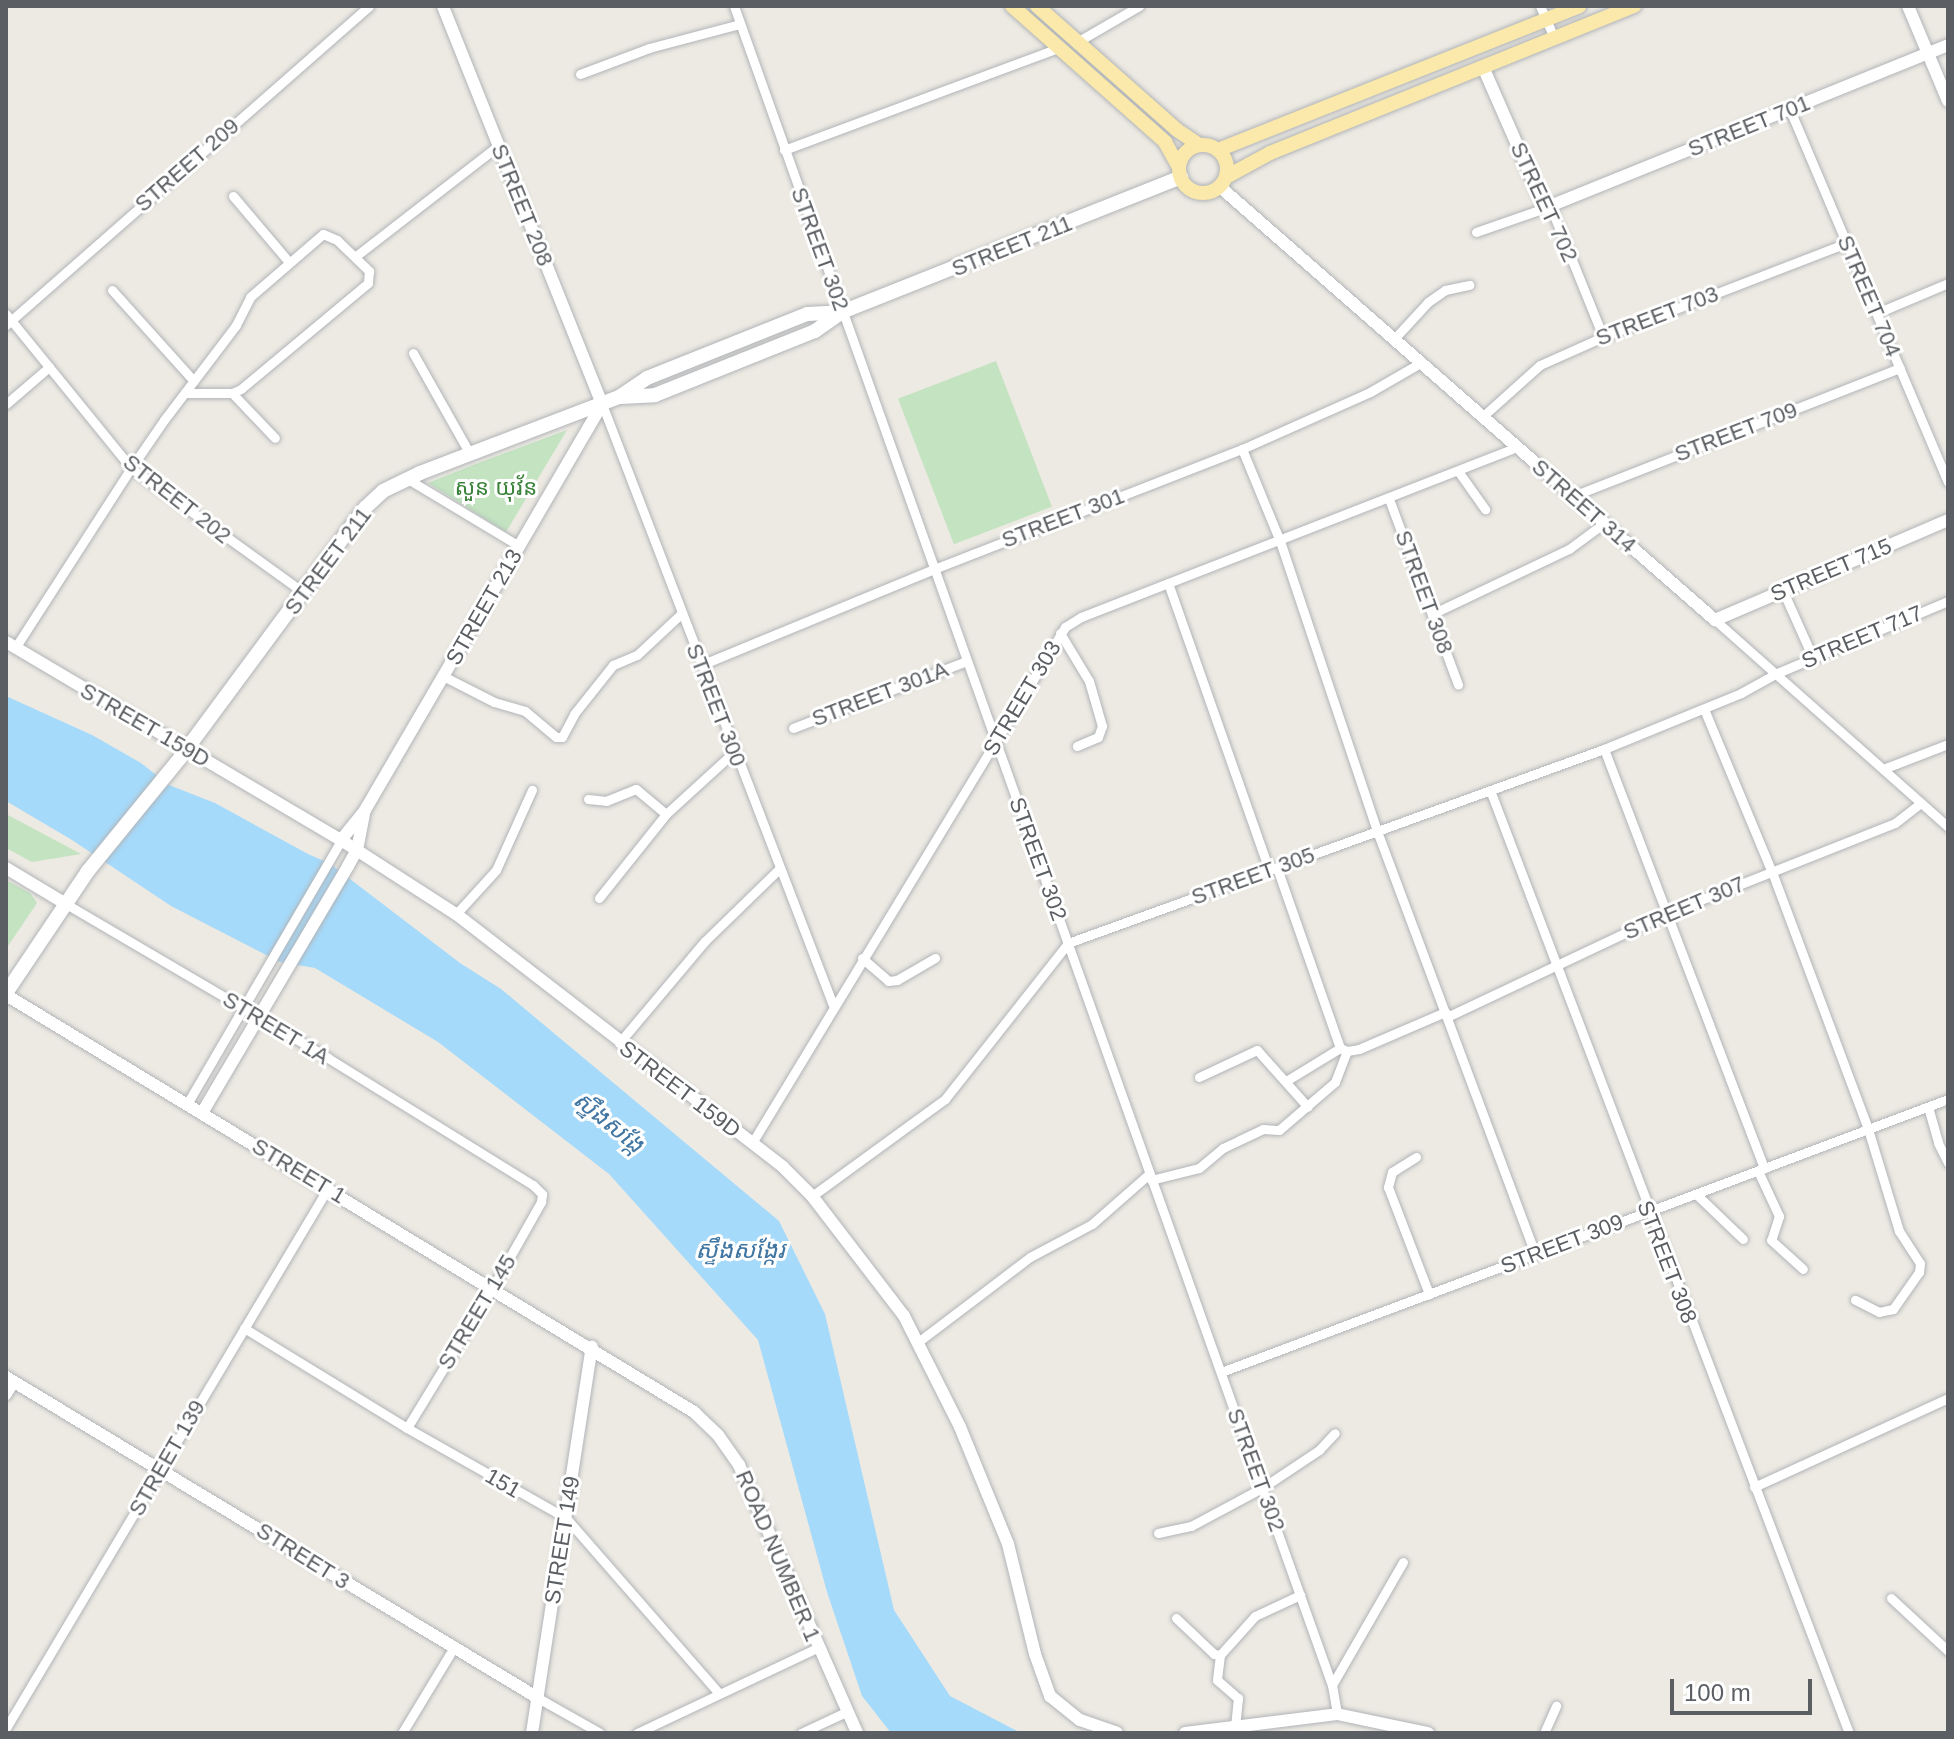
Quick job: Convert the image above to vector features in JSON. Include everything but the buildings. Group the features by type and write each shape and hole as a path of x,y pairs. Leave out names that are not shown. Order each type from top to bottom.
{"main road":[{"path":"1012,6 1165,142 1194,191 1207,192 1270,153 1634,6"},
{"path":"1037,6 1177,130 1199,145 1218,150 1543,13 1579,6"},
{"path":"1180,172 1188,150 1199,145"},
{"path":"1218,150 1227,165 1222,182"},
{"name":"STREET 211","path":"6,994 88,871 183,754 366,507 383,491 406,478 619,397 647,378 807,314 842,312 1180,172"}],"street":[{"name":"STREET 209","path":"8,320 369,6"},
{"name":"STREET 208","path":"443,6 602,404"},
{"name":"STREET 302","path":"734,6 1332,1685 1337,1714"},
{"path":"1077,42 1139,6"},
{"path":"1908,6 1948,101"},
{"path":"1543,13 1554,38"},
{"path":"580,74 649,48 740,24"},
{"name":"STREET 701","path":"1548,208 1948,45"},
{"path":"784,150 1059,48"},
{"name":"STREET 702","path":"1483,67 1603,337"},
{"name":"STREET 704","path":"1790,110 1948,482"},
{"path":"356,256 498,146"},
{"name":"STREET 314","path":"1222,182 1394,339 1948,827"},
{"path":"233,196 289,262"},
{"path":"1476,232 1548,208"},
{"path":"10,645 131,468 185,393 236,325 250,297 323,234 337,240 369,271 368,283 232,393 185,393"},
{"name":"STREET 703","path":"1482,417 1540,365 1603,337 1847,243"},
{"path":"1877,313 1948,283"},
{"path":"1394,339 1428,302 1445,290 1469,285"},
{"path":"112,290 194,381"},
{"name":"STREET 202","path":"8,320 131,468 304,593"},
{"path":"413,353 470,454"},
{"name":"STREET 301","path":"701,665 934,569 1242,449 1370,392 1422,362"},
{"path":"6,404 49,367"},
{"name":"STREET 709","path":"1573,496 1900,368"},
{"path":"232,393 275,438"},
{"name":"STREET 213","path":"243,1008 341,840 365,810 602,404"},
{"name":"STREET 300","path":"602,404 833,1005"},
{"name":"STREET 303","path":"752,1143 1060,633 1081,617 1516,447"},
{"path":"1242,449 1280,541 1377,831 1535,1254"},
{"path":"1458,471 1485,509"},
{"path":"406,478 519,546"},
{"name":"STREET 308","path":"1389,499 1458,685"},
{"name":"STREET 715","path":"1715,620 1948,520"},
{"path":"1432,614 1569,549 1604,523"},
{"path":"918,1342 1030,1257 1092,1224 1150,1177 1199,1168 1223,1148 1257,1132 1279,1130 1335,1082 1344,1050 1273,869 1168,583"},
{"path":"1783,591 1813,658"},
{"name":"STREET 717","path":"1775,674 1948,601"},
{"path":"443,676 494,702 525,711 556,737 562,737 574,714 613,665 637,655 681,614"},
{"path":"1060,633 1089,681 1102,726 1098,737 1077,746"},
{"name":"STREET 159D","path":"10,645 183,754 341,840 456,914 752,1143 812,1196 880,1279 918,1342 960,1427 1008,1544 1043,1683 1061,1707 1080,1720 1117,1733"},
{"name":"STREET 301A","path":"793,728 967,661"},
{"name":"STREET 305","path":"1068,943 1604,749 1704,709 1775,674"},
{"path":"1704,709 1772,872 1868,1129 1899,1231 1920,1263 1919,1272 1893,1309 1879,1312 1855,1300"},
{"path":"1883,769 1948,744"},
{"path":"1604,749 1779,1216 1771,1240 1803,1269"},
{"path":"599,898 666,814 734,752"},
{"path":"456,914 496,870 532,790"},
{"path":"588,799 602,802 638,790 666,814"},
{"name":"STREET 308","path":"1490,790 1648,1212 1849,1733"},
{"name":"STREET 307","path":"1286,1081 1344,1050 1446,1014 1665,914 1895,823 1921,803"},
{"name":"STREET 213","path":"202,1113 357,850 365,810"},
{"name":"STREET 1A","path":"6,868 258,1017 533,1185 542,1194"},
{"path":"619,1043 705,941 779,869"},
{"path":"812,1196 945,1099 1068,943"},
{"path":"862,958 888,981 897,980 935,958"},
{"name":"STREET 1","path":"6,994 592,1347"},
{"path":"187,1104 243,1008"},
{"path":"1199,1077 1257,1050 1308,1107"},
{"name":"STREET 309","path":"1221,1372 1948,1099"},
{"path":"1928,1107 1938,1143 1948,1163"},
{"path":"1416,1157 1392,1172 1388,1187 1429,1294"},
{"name":"STREET 139","path":"6,1728 328,1188"},
{"name":"STREET 145","path":"407,1428 493,1287 541,1202 542,1194"},
{"path":"1696,1194 1743,1239"},
{"name":"151","path":"244,1328 407,1428 566,1518 718,1692"},
{"name":"STREET 149","path":"532,1733 592,1347"},
{"name":"ROAD NUMBER 1","path":"592,1347 687,1406 729,1448 782,1559 817,1648 857,1733"},
{"path":"6,1395 10,1380"},
{"name":"STREET 3","path":"10,1380 600,1733"},
{"path":"1754,1487 1948,1398"},
{"path":"1158,1533 1191,1526 1262,1488 1319,1450 1335,1433"},
{"path":"1332,1685 1403,1562"},
{"path":"1235,1726 1238,1698 1217,1680 1220,1655 1255,1616 1300,1595"},
{"path":"1891,1598 1948,1651"},
{"path":"1176,1618 1214,1654 1220,1655"},
{"path":"402,1733 454,1647"},
{"path":"637,1733 718,1692 817,1648"},
{"path":"1544,1733 1556,1706"},
{"path":"801,1733 846,1712"},
{"path":"1185,1733 1337,1714 1428,1733"}],"green space":[{"path":"996,361 1052,507 954,544 898,399"},
{"name":"សួន យុវ័ន","path":"567,430 506,532 428,483 473,465"},
{"path":"6,814 81,854 32,862 6,848"},
{"path":"6,880 30,893 37,903 6,949"}],"water":[{"path":"6,696 92,735 141,763 169,785 215,803 308,854 324,861 333,857 333,866 460,963 501,989 779,1221 825,1314 894,1610 950,1696 1021,1733 891,1733 862,1696 827,1592 758,1340 609,1174 438,1042 315,968 280,962 171,906 72,840 6,801"}],"water label":[{"name":"ស្ទឹងសង្កែ","path":"609,1122"},
{"name":"ស្ទឹងសង្កែរ","path":"740,1250"}]}
